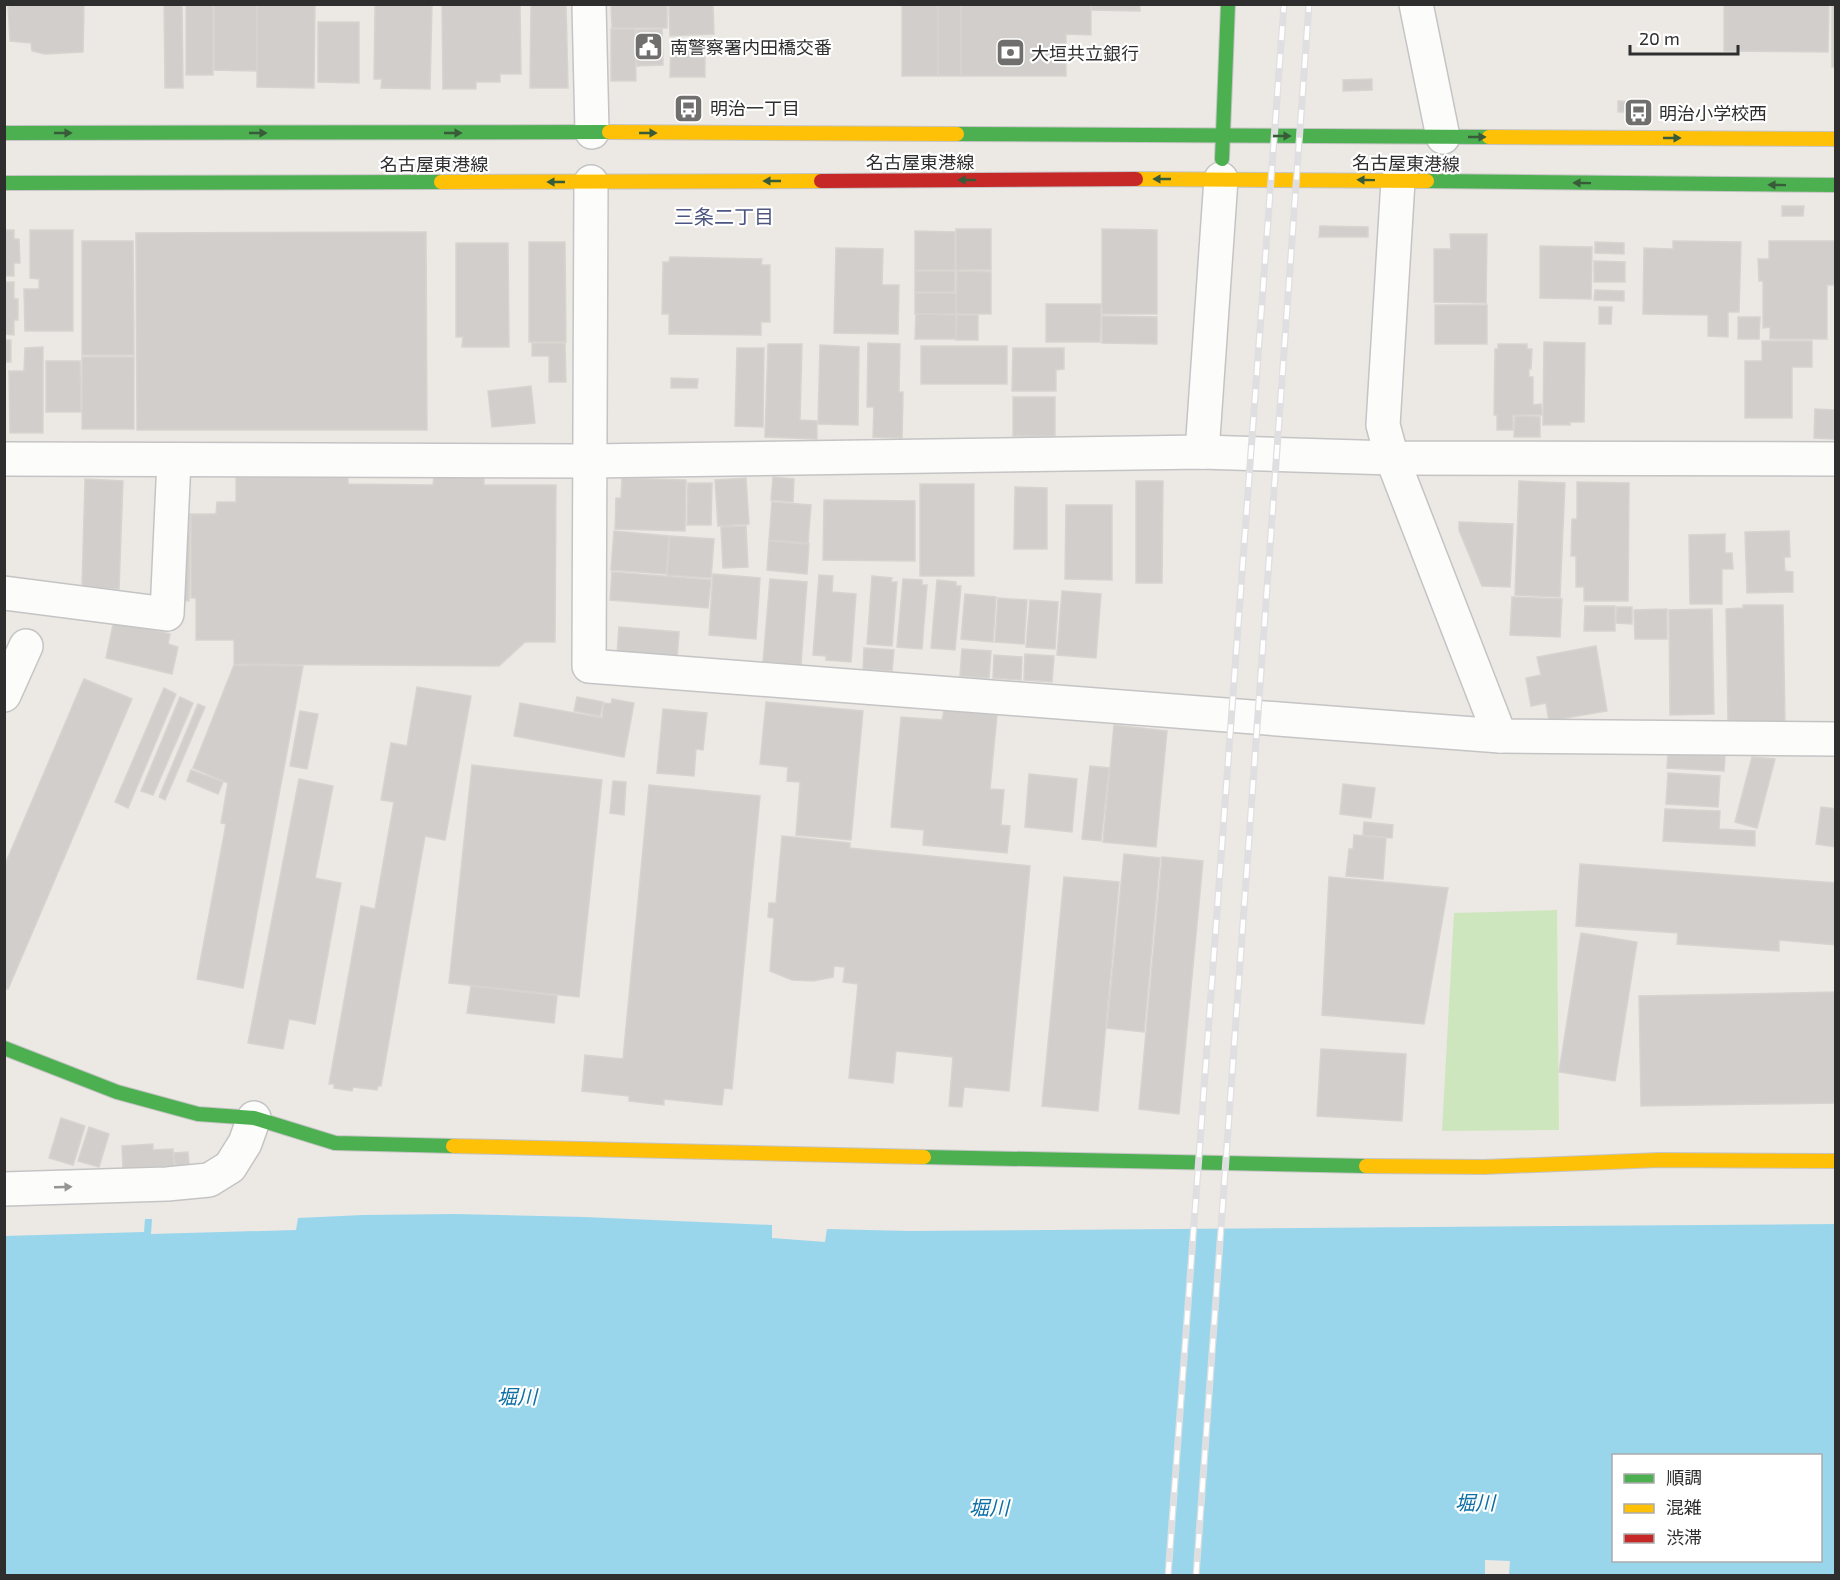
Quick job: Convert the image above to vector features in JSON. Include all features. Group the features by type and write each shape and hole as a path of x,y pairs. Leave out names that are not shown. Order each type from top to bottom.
{"main road":[{"path":"1221,178 1228,4"},
{"name":"名古屋東港線","path":"4,133 592,132 1836,139"},
{"name":"名古屋東港線","path":"4,183 1221,178 1836,185"},
{"path":"4,1048 117,1092 198,1114 254,1118 335,1143 1062,1161 1449,1166 1659,1160 1836,1161"}],"street":[{"path":"589,4 592,132"},
{"path":"1416,4 1443,137"},
{"path":"1202,452 1221,178"},
{"path":"1398,181 1383,425 1392,458 1500,736"},
{"path":"591,182 589,666 1500,736 1836,739"},
{"path":"4,459 590,461 1202,452 1392,458 1836,459"},
{"path":"4,593 166,614 174,460"},
{"path":"4,695 26,646"},
{"path":"4,1189 166,1184 209,1180 230,1167 245,1143 254,1118"}],"green space":[{"path":"1557,910 1559,1130 1442,1131 1454,913"}],"water":[{"name":"堀川","path":"454,1214 772,1225 772,1238 825,1242 827,1229 909,1231 1835,1224 1835,1575 5,1575 4,1236 144,1232 145,1219 152,1219 151,1234 296,1230 298,1218"}],"pier":[{"path":"1485,1560 1510,1561 1509,1575 1485,1575"}],"building":[{"path":"8,4 84,4 83,52 45,54 32,51 31,43 10,41"},
{"path":"164,4 182,4 183,88 165,88"},
{"path":"186,4 213,4 213,75 186,75"},
{"path":"214,4 257,4 257,71 214,70"},
{"path":"257,4 315,4 314,88 257,87"},
{"path":"375,4 432,4 430,89 381,88 382,79 374,79"},
{"path":"520,4 521,74 500,74 500,82 476,82 476,89 443,89 442,5"},
{"path":"531,4 566,6 568,88 530,88"},
{"path":"611,4 667,4 667,28 612,28"},
{"path":"669,4 713,4 714,34 670,36"},
{"path":"902,4 938,4 938,76 902,76"},
{"path":"938,4 961,4 961,76 938,76"},
{"path":"961,4 1091,4 1091,35 1066,34 1066,76 961,76"},
{"path":"1091,4 1140,4 1140,11 1091,10"},
{"path":"1724,4 1829,4 1828,52 1724,51"},
{"path":"1832,4 1836,4 1836,67 1832,67"},
{"path":"318,22 359,22 359,83 318,82"},
{"path":"611,29 635,29 636,81 611,81"},
{"name":"南警察署内田橋交番","path":"662,29 663,65 637,66 636,30"},
{"path":"671,41 705,41 705,77 670,77"},
{"path":"1372,79 1372,90 1343,91 1343,80"},
{"path":"1618,101 1640,102 1640,112 1618,112"},
{"path":"1782,206 1804,206 1803,216 1782,216"},
{"path":"1320,226 1368,227 1368,237 1319,237"},
{"path":"956,229 991,229 991,270 956,270"},
{"path":"1102,229 1157,230 1157,314 1102,314"},
{"path":"4,230 14,230 14,239 19,239 20,263 14,263 14,276 4,276"},
{"path":"30,230 73,230 73,331 25,331 24,289 39,289 39,279 30,278"},
{"path":"915,231 955,232 955,270 915,270"},
{"path":"426,232 427,430 137,430 136,233"},
{"path":"1450,234 1487,234 1486,303 1434,302 1434,249 1451,249"},
{"path":"82,241 133,241 134,355 82,355"},
{"path":"1673,241 1741,242 1739,312 1728,312 1728,337 1708,336 1708,315 1643,314 1644,248 1673,249"},
{"path":"1769,241 1836,241 1836,285 1827,285 1827,339 1770,339 1770,327 1763,328 1763,281 1759,281 1758,259 1769,259"},
{"path":"529,242 565,242 566,342 529,342"},
{"path":"1595,242 1624,243 1624,254 1595,253"},
{"path":"456,243 508,243 509,347 462,347 463,337 456,337"},
{"path":"1540,246 1592,247 1591,299 1540,298"},
{"path":"836,248 883,249 882,285 899,285 898,334 834,333"},
{"path":"670,257 762,259 761,265 770,265 770,322 761,322 761,335 669,334 669,314 662,314 663,262 669,262"},
{"path":"1594,261 1625,262 1625,282 1594,282"},
{"path":"915,271 955,271 955,292 915,292"},
{"path":"957,271 991,272 991,314 956,314"},
{"path":"4,282 14,282 14,299 18,299 18,320 14,320 14,335 4,334"},
{"path":"1595,290 1624,291 1624,301 1594,300"},
{"path":"915,293 956,293 956,314 915,314"},
{"path":"1046,304 1101,304 1100,342 1046,342"},
{"path":"1435,305 1487,305 1487,344 1435,344"},
{"path":"1599,307 1612,307 1611,324 1599,324"},
{"path":"916,314 956,315 956,339 915,339"},
{"path":"957,315 978,315 978,340 956,340"},
{"path":"1102,316 1157,317 1157,344 1102,343"},
{"path":"1738,317 1760,317 1759,339 1738,339"},
{"path":"4,340 11,340 11,362 4,362"},
{"path":"1762,341 1812,341 1812,367 1792,367 1792,418 1745,418 1745,361 1762,361"},
{"path":"1544,342 1585,343 1584,422 1570,422 1570,425 1543,425"},
{"path":"532,343 565,343 566,382 549,382 549,356 532,356"},
{"path":"868,343 900,344 899,392 903,392 902,438 873,437 874,407 867,407"},
{"path":"768,344 802,344 800,420 817,421 817,439 765,437"},
{"path":"1498,344 1527,344 1527,349 1532,349 1529,377 1533,377 1533,405 1541,404 1542,415 1513,415 1513,430 1497,430 1497,415 1494,415 1495,349 1498,349"},
{"path":"820,345 859,347 858,425 818,424"},
{"path":"921,346 1007,346 1007,384 921,384"},
{"path":"43,347 43,433 10,433 9,371 24,371 25,348"},
{"path":"737,348 764,348 763,427 735,426"},
{"path":"1013,348 1064,348 1064,369 1056,370 1056,391 1012,391"},
{"path":"82,357 134,357 134,429 82,429"},
{"path":"46,361 80,361 81,412 46,412"},
{"path":"671,378 698,379 697,388 671,388"},
{"path":"531,386 535,423 492,427 488,391"},
{"path":"1013,397 1055,397 1055,436 1013,436"},
{"path":"1815,409 1834,410 1834,439 1814,438"},
{"path":"1515,416 1540,417 1540,437 1514,437"},
{"path":"236,477 348,477 348,484 433,485 434,477 484,477 484,485 556,485 555,642 525,642 499,666 234,664 234,640 196,640 196,598 191,598 191,514 216,514 217,502 236,502"},
{"path":"773,477 794,479 793,502 771,500"},
{"path":"622,478 686,480 685,531 615,529 616,498 621,498"},
{"path":"746,478 749,524 718,526 715,480"},
{"path":"85,479 123,481 119,589 82,588"},
{"path":"1136,481 1163,481 1162,583 1136,583"},
{"path":"1519,481 1565,483 1560,597 1515,595"},
{"path":"1577,482 1629,483 1628,601 1584,601 1584,587 1576,587 1576,556 1571,556 1572,519 1577,519"},
{"path":"688,483 712,483 711,525 687,525"},
{"path":"920,484 974,484 974,576 920,576"},
{"path":"1015,487 1047,488 1047,549 1014,549"},
{"path":"824,500 915,501 915,561 823,560"},
{"path":"772,502 811,505 808,543 769,540"},
{"path":"1066,505 1112,505 1112,580 1065,579"},
{"path":"179,514 190,514 189,601 179,600"},
{"path":"1459,522 1513,524 1510,587 1482,586 1459,530"},
{"path":"746,526 748,567 723,568 721,527"},
{"path":"614,531 669,536 666,574 611,570"},
{"path":"1789,531 1790,557 1784,557 1785,571 1793,572 1793,592 1747,593 1745,532"},
{"path":"1725,534 1725,553 1732,553 1733,569 1722,569 1722,604 1690,604 1689,535"},
{"path":"670,536 714,539 711,578 667,575"},
{"path":"769,541 809,544 807,574 767,570"},
{"path":"612,572 711,580 708,608 610,600"},
{"path":"713,574 760,578 756,639 709,635"},
{"path":"819,575 833,576 832,592 856,594 851,662 826,660 826,656 813,655"},
{"path":"872,576 892,578 891,582 897,582 892,646 867,644"},
{"path":"770,579 807,582 801,665 763,662"},
{"path":"903,579 922,580 922,585 927,585 922,649 897,647"},
{"path":"937,580 956,582 956,586 961,586 955,650 931,648"},
{"path":"1062,591 1101,594 1096,658 1057,655"},
{"path":"965,594 996,597 993,642 961,639"},
{"path":"1512,597 1562,599 1560,637 1510,635"},
{"path":"998,598 1027,600 1024,644 995,642"},
{"path":"1030,600 1058,602 1055,649 1026,647"},
{"path":"1743,605 1783,605 1785,722 1728,723 1726,609 1743,608"},
{"path":"1585,606 1615,606 1615,631 1584,631"},
{"path":"1617,607 1632,607 1632,624 1616,623"},
{"path":"1667,609 1667,639 1635,639 1634,610"},
{"path":"1712,609 1714,714 1670,715 1669,610"},
{"path":"114,620 170,634 168,644 178,647 172,674 106,658"},
{"path":"619,627 679,632 677,659 617,654"},
{"path":"1596,646 1607,711 1549,721 1546,703 1531,706 1526,678 1541,675 1537,657"},
{"path":"864,648 894,650 892,671 863,669"},
{"path":"962,649 991,651 989,678 960,676"},
{"path":"1025,654 1054,656 1052,682 1024,680"},
{"path":"994,655 1022,657 1021,680 993,678"},
{"path":"234,665 303,666 243,988 197,979 226,824 221,823 228,783 193,768"},
{"path":"84,679 132,699 8,989 4,988 4,867"},
{"path":"417,687 471,696 445,840 425,836 381,1086 378,1086 377,1090 353,1087 352,1091 334,1088 334,1084 329,1084 361,906 375,909 394,802 381,800 391,743 407,746"},
{"path":"164,688 176,694 128,808 115,802"},
{"path":"180,697 193,703 153,795 141,791"},
{"path":"577,697 603,702 600,716 574,711"},
{"path":"612,699 634,703 624,757 514,736 520,703 602,718 604,703 611,704"},
{"path":"766,702 863,711 851,840 796,835 800,782 787,781 788,767 760,764"},
{"path":"198,704 205,707 165,800 159,797"},
{"path":"663,709 707,713 703,750 696,749 694,776 657,773"},
{"path":"944,710 997,715 990,789 1004,790 1001,825 1010,826 1007,853 923,845 924,830 891,827 901,717 942,720"},
{"path":"300,711 318,714 307,769 290,766"},
{"path":"1114,725 1167,731 1156,847 1103,842"},
{"path":"1668,753 1725,756 1724,771 1667,768"},
{"path":"1752,757 1775,759 1757,828 1735,822"},
{"path":"472,765 602,780 579,997 449,983"},
{"path":"1090,766 1109,768 1101,841 1082,839"},
{"path":"191,770 223,782 218,794 187,781"},
{"path":"1668,773 1720,776 1718,807 1666,804"},
{"path":"1029,774 1077,779 1072,832 1025,827"},
{"path":"299,779 333,786 315,878 341,883 315,1024 289,1019 283,1049 248,1043"},
{"path":"613,781 626,782 624,815 610,813"},
{"path":"1343,784 1375,788 1371,818 1340,814"},
{"path":"649,785 760,796 732,1089 724,1088 722,1105 664,1099 664,1105 629,1101 629,1096 582,1091 585,1055 623,1059"},
{"path":"1821,807 1836,809 1836,847 1816,844"},
{"path":"1665,809 1720,811 1719,829 1755,831 1755,846 1663,841"},
{"path":"1364,822 1393,825 1392,838 1363,835"},
{"path":"1354,835 1386,838 1383,879 1346,876 1349,849 1353,849"},
{"path":"782,836 850,843 850,848 1030,866 1009,1091 964,1087 962,1107 949,1106 953,1057 896,1051 893,1083 849,1078 858,984 843,982 845,967 834,966 833,977 813,981 792,980 770,971 774,918 768,917 769,903 776,903"},
{"path":"1124,854 1160,858 1144,1032 1107,1028"},
{"path":"1162,857 1203,861 1179,1114 1139,1109"},
{"path":"1580,864 1836,883 1836,945 1779,940 1779,951 1677,944 1678,933 1576,926"},
{"path":"1064,877 1119,882 1098,1111 1042,1106"},
{"path":"1329,877 1448,888 1424,1024 1322,1015"},
{"path":"1581,933 1637,942 1615,1081 1559,1072"},
{"path":"471,986 557,996 554,1023 467,1013"},
{"path":"1836,992 1836,1103 1641,1106 1639,996"},
{"path":"1321,1049 1406,1054 1402,1121 1317,1116"},
{"path":"61,1118 85,1126 73,1165 49,1158"},
{"path":"89,1127 109,1134 99,1167 78,1161"},
{"path":"153,1144 153,1150 173,1149 174,1166 123,1168 122,1146"},
{"path":"188,1152 189,1165 175,1165 174,1153"}],"railway":[{"path":"1168,1576 1284,4"},
{"path":"1196,1576 1309,4"}],"traffic: fast":[{"path":"1222,159 1228,4"},
{"path":"4,133 609,132"},
{"path":"957,134 1489,137"},
{"path":"1427,181 1836,185"},
{"path":"4,183 441,182"},
{"path":"4,1048 117,1092 198,1114 254,1118 335,1143 453,1146"},
{"path":"924,1157 1366,1166"}],"traffic: slow":[{"path":"609,132 957,134"},
{"path":"1489,137 1836,139"},
{"path":"1136,179 1427,181"},
{"path":"441,182 821,181"},
{"path":"453,1146 924,1157"},
{"path":"1366,1166 1484,1167 1659,1160 1836,1161"}],"traffic: jam":[{"path":"821,181 1136,179"}],"place":[{"name":"南警察署内田橋交番","path":"649,47"},
{"name":"大垣共立銀行","path":"1010,53"},
{"name":"明治一丁目","path":"689,108"},
{"name":"明治小学校西","path":"1638,113"}],"district":[{"name":"三条二丁目","path":"724,216"}]}
